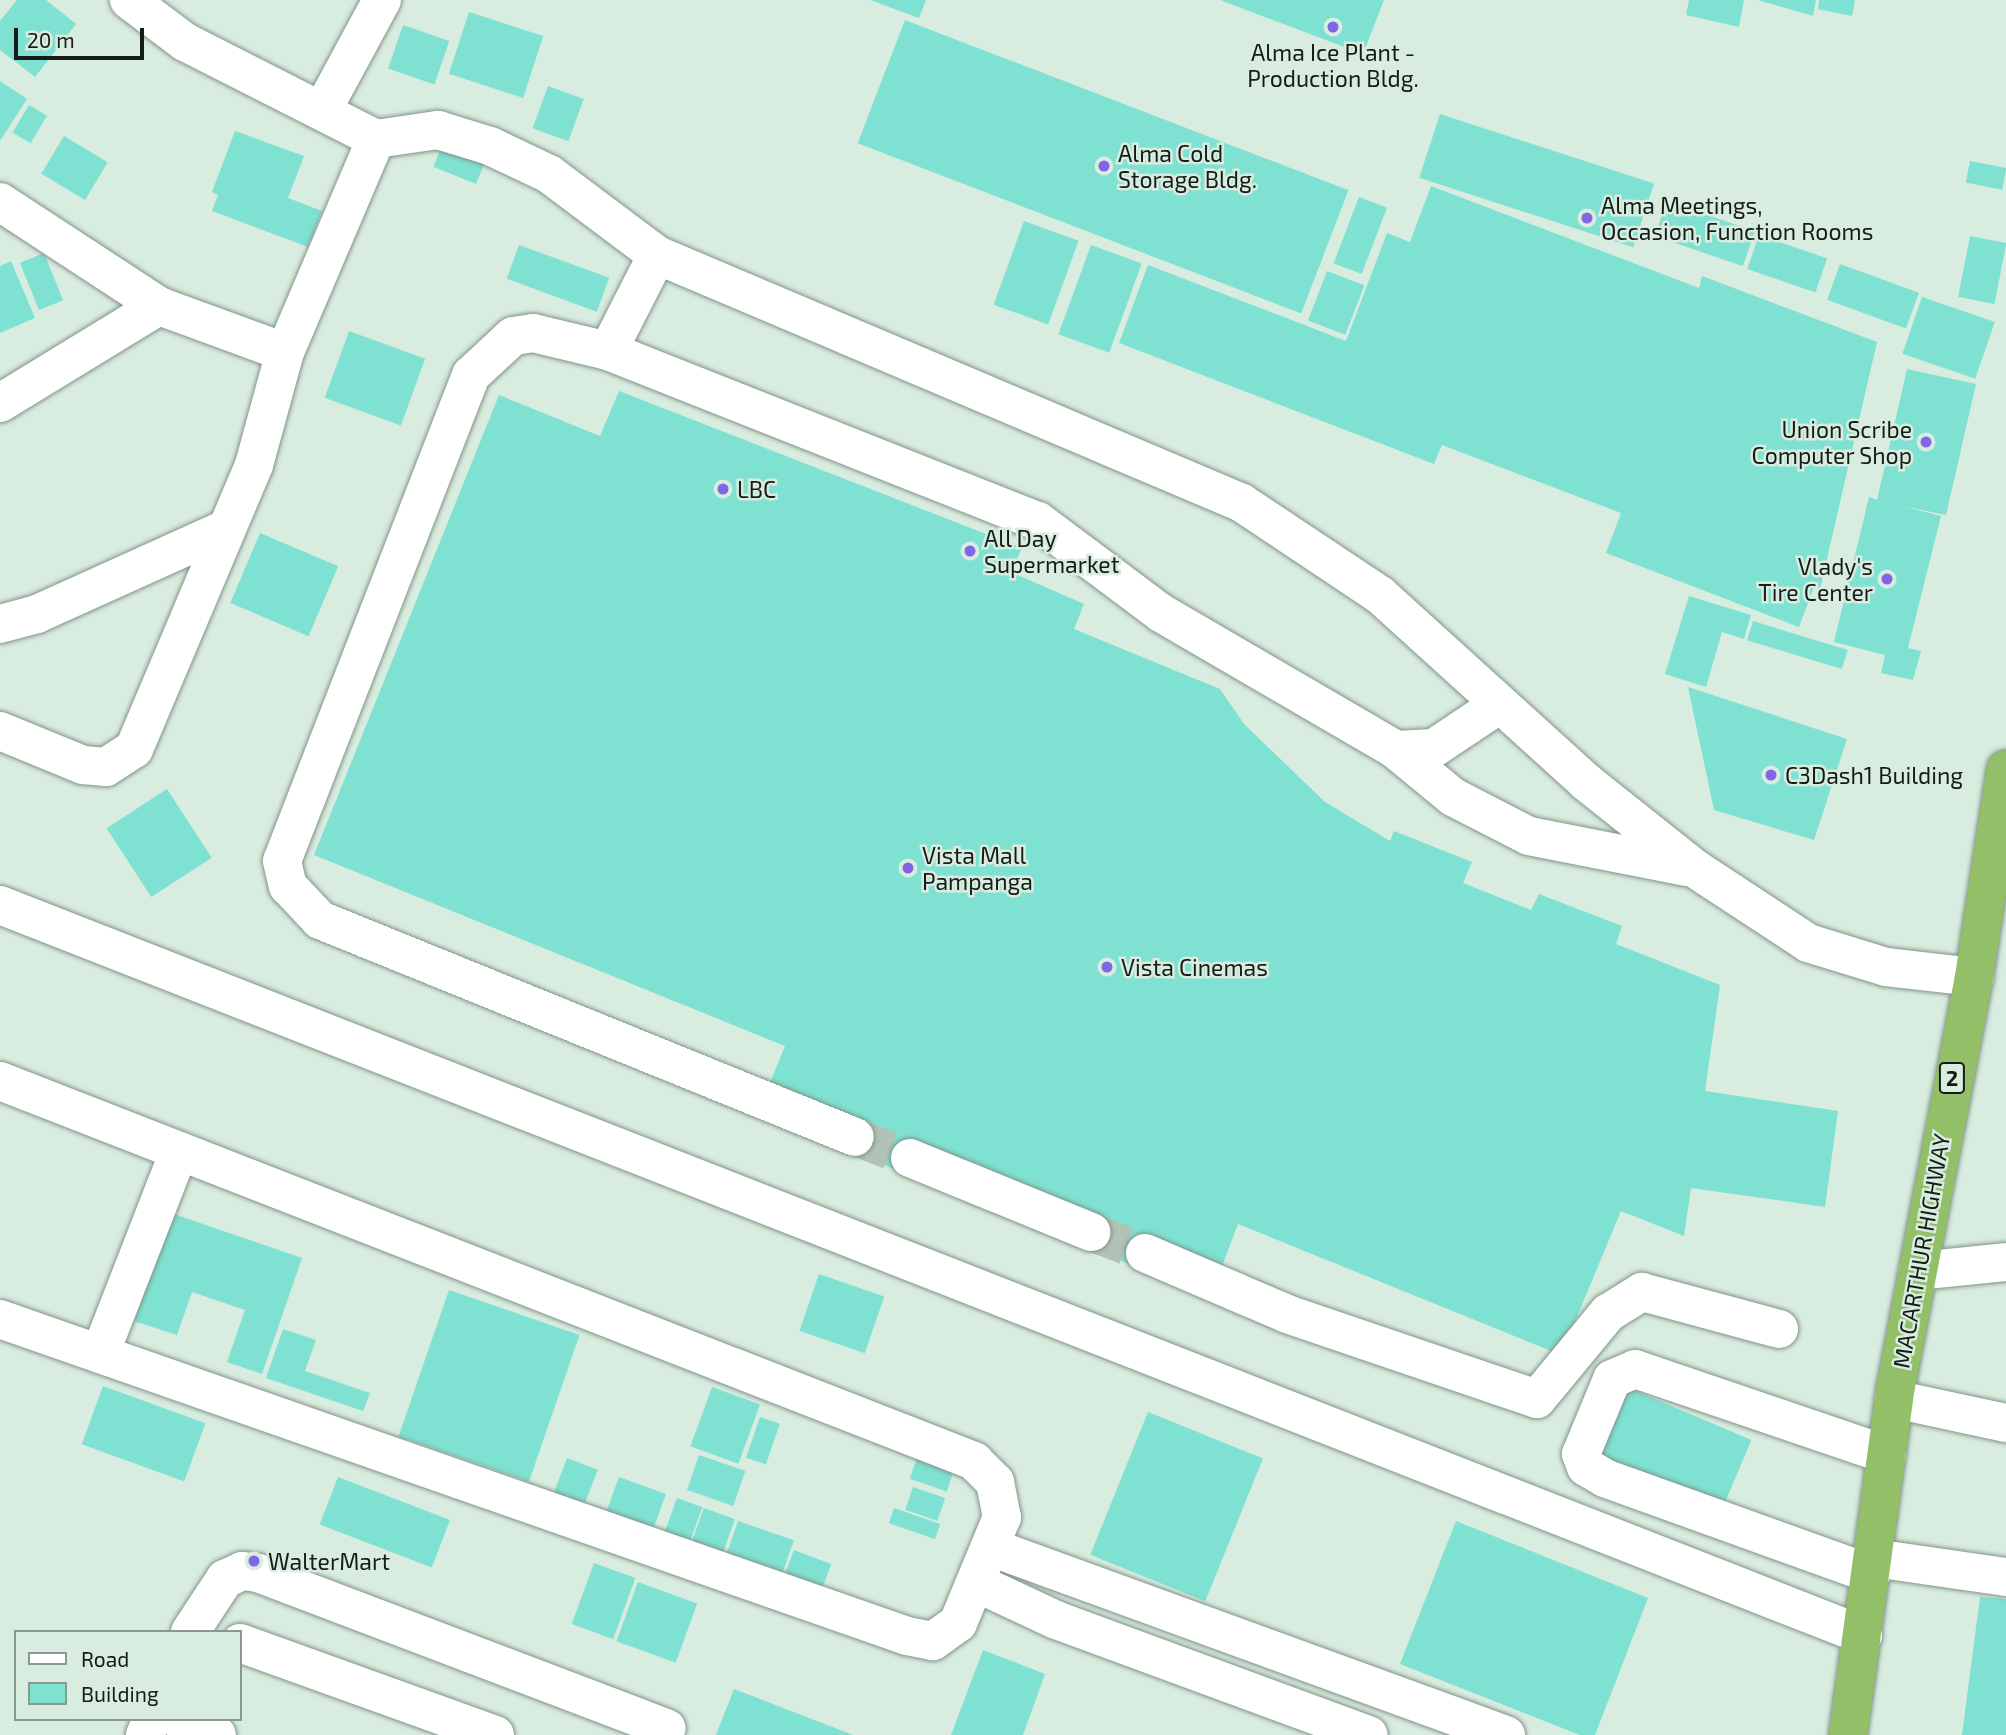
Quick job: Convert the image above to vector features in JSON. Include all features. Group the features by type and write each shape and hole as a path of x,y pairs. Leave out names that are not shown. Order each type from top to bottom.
{"highway":[{"name":"MACARTHUR HIGHWAY","path":"1848,1735 1895,1393 1974,978 2006,770"}],"street":[{"path":"129,0 185,42 323,109 376,139 438,130 490,146 549,174 657,255 1242,503 1380,595 1500,704 1694,868 1808,943 1886,967 1974,978"},
{"path":"323,109 382,0"},
{"path":"0,731 83,765 123,760 134,749 254,464 285,352 376,139"},
{"path":"0,202 159,306 285,352"},
{"path":"608,351 657,255"},
{"path":"0,403 159,306"},
{"path":"855,1137 320,920 288,886 282,861 471,375 513,336 533,332 608,351 1038,521 1161,613 1396,750 1453,797 1529,836 1694,868"},
{"path":"0,624 37,614 225,529"},
{"path":"1396,750 1434,748 1500,704"},
{"path":"0,905 1863,1635"},
{"path":"0,1081 974,1461 995,1482 1000,1505 993,1548 979,1584 958,1623 933,1641 907,1636 0,1319"},
{"path":"100,1354 179,1151"},
{"path":"910,1158 1091,1232"},
{"path":"1145,1253 1287,1314 1537,1399 1608,1313 1642,1292 1779,1329"},
{"path":"1918,1271 2006,1262"},
{"path":"1887,1455 1635,1369 1612,1379 1581,1454 1586,1467 1605,1478 1872,1566 2006,1577"},
{"path":"1895,1393 2006,1399"},
{"path":"1895,1393 2006,1423"},
{"path":"993,1548 1506,1735"},
{"path":"197,1630 225,1579 242,1571 258,1573 667,1728"},
{"path":"979,1584 1056,1620 1369,1735"},
{"path":"242,1644 495,1735"},
{"path":"183,1721 217,1735"}],"building":[{"path":"17,0 46,0 76,24 35,77 0,50 0,21"},
{"path":"870,0 926,0 919,18"},
{"name":"Alma Ice Plant - Production Bldg.","path":"1220,0 1384,0 1363,54"},
{"path":"1689,0 1744,0 1739,27 1686,15"},
{"path":"1758,0 1816,0 1813,16"},
{"path":"1819,0 1855,0 1852,16 1818,9"},
{"path":"469,12 543,36 523,98 449,74"},
{"name":"Alma Cold Storage Bldg.","path":"905,20 1348,190 1301,313 858,143"},
{"path":"403,25 449,41 434,84 388,68"},
{"path":"0,81 27,99 0,141"},
{"path":"548,86 584,99 568,141 533,128"},
{"path":"29,105 47,116 31,143 13,132"},
{"name":"Alma Meetings, Occasion, Function Rooms","path":"1440,114 1654,184 1633,247 1419,178"},
{"path":"235,131 304,156 288,198 322,211 308,247 212,211 218,195 212,192"},
{"path":"64,136 108,162 85,200 41,174"},
{"path":"445,138 488,155 476,184 433,167"},
{"path":"1970,161 2006,168 2002,190 1966,183"},
{"path":"1431,186 1699,288 1702,276 1877,342 1820,589 1814,587 1799,627 1606,553 1621,513 1442,445 1434,464 1119,343 1148,265 1346,341 1387,233 1410,242"},
{"path":"1359,197 1387,208 1362,274 1334,263"},
{"path":"1667,201 1755,231 1743,266 1655,236"},
{"path":"1024,221 1079,241 1048,324 994,305"},
{"path":"1759,235 1827,258 1815,292 1747,269"},
{"path":"1970,236 2006,243 1994,304 1958,297"},
{"path":"519,245 609,278 597,312 507,279"},
{"path":"1091,245 1142,263 1109,353 1059,334"},
{"path":"44,253 63,300 39,310 20,263"},
{"path":"11,261 35,318 0,333 0,266"},
{"path":"1840,264 1919,293 1906,328 1827,300"},
{"path":"1327,271 1364,285 1345,335 1308,320"},
{"path":"1922,297 1995,322 1975,379 1902,354"},
{"path":"349,331 425,359 401,425 325,398"},
{"path":"1907,369 1976,384 1946,515 1902,506 1941,516 1908,648 1921,651 1913,680 1881,673 1885,655 1834,642 1869,497 1877,500"},
{"name":"Vista Mall Pampanga","path":"619,391 1022,548 1011,572 1084,604 1074,629 1220,689 1244,724 1325,802 1390,841 1394,831 1472,862 1463,883 1531,910 1539,894 1622,926 1616,944 1720,985 1705,1091 1838,1111 1825,1207 1691,1188 1684,1236 1621,1211 1561,1355 1238,1224 1219,1274 1139,1268 850,1151 767,1090 785,1046 314,855 499,395 600,436"},
{"path":"260,533 338,566 309,636 230,603"},
{"path":"1689,596 1751,615 1744,639 1722,632 1706,687 1665,674"},
{"path":"1753,621 1848,650 1842,669 1747,640"},
{"name":"C3Dash1 Building","path":"1688,687 1847,739 1814,840 1714,810"},
{"path":"167,789 212,858 151,897 107,828"},
{"path":"171,1213 302,1258 262,1374 227,1362 245,1310 192,1292 177,1335 134,1321"},
{"path":"819,1274 884,1296 865,1353 799,1331"},
{"path":"449,1290 579,1335 529,1481 399,1437"},
{"path":"283,1329 316,1340 305,1371 370,1393 363,1411 266,1378"},
{"path":"1617,1383 1751,1440 1720,1514 1586,1457"},
{"path":"103,1386 205,1423 184,1482 82,1444"},
{"path":"712,1387 760,1404 738,1464 690,1446"},
{"path":"1148,1412 1263,1458 1205,1601 1090,1555"},
{"path":"760,1417 780,1424 766,1464 746,1458"},
{"path":"699,1455 745,1471 733,1506 687,1490"},
{"path":"567,1458 598,1470 582,1512 551,1500"},
{"path":"917,1458 954,1471 947,1491 910,1479"},
{"path":"338,1477 450,1520 432,1568 320,1525"},
{"path":"619,1477 666,1494 651,1535 604,1517"},
{"path":"913,1487 945,1498 937,1521 905,1510"},
{"path":"677,1498 702,1507 687,1549 662,1539"},
{"path":"704,1508 735,1519 720,1560 689,1548"},
{"path":"894,1508 940,1524 935,1539 889,1523"},
{"path":"738,1521 794,1540 780,1581 724,1562"},
{"path":"1456,1521 1648,1598 1595,1735 1580,1735 1400,1664"},
{"path":"794,1550 831,1564 822,1590 784,1575"},
{"path":"594,1563 635,1578 613,1639 572,1624"},
{"path":"638,1582 697,1604 676,1663 616,1641"},
{"path":"1980,1597 2006,1599 2006,1735 1962,1735"},
{"path":"983,1650 1045,1674 1023,1735 951,1735"},
{"path":"734,1689 853,1735 716,1735"}],"tunnel":[{"path":"855,1137 910,1158"},
{"path":"1091,1232 1145,1253"}],"place":[{"name":"Alma Ice Plant - Production Bldg.","path":"1333,27"},
{"name":"Alma Cold Storage Bldg.","path":"1104,166"},
{"name":"Alma Meetings, Occasion, Function Rooms","path":"1587,218"},
{"name":"Union Scribe Computer Shop","path":"1926,442"},
{"name":"LBC","path":"723,489"},
{"name":"All Day Supermarket","path":"970,551"},
{"name":"Vlady's Tire Center","path":"1887,579"},
{"name":"C3Dash1 Building","path":"1771,775"},
{"name":"Vista Mall Pampanga","path":"908,868"},
{"name":"Vista Cinemas","path":"1107,967"},
{"name":"WalterMart","path":"254,1561"}]}
